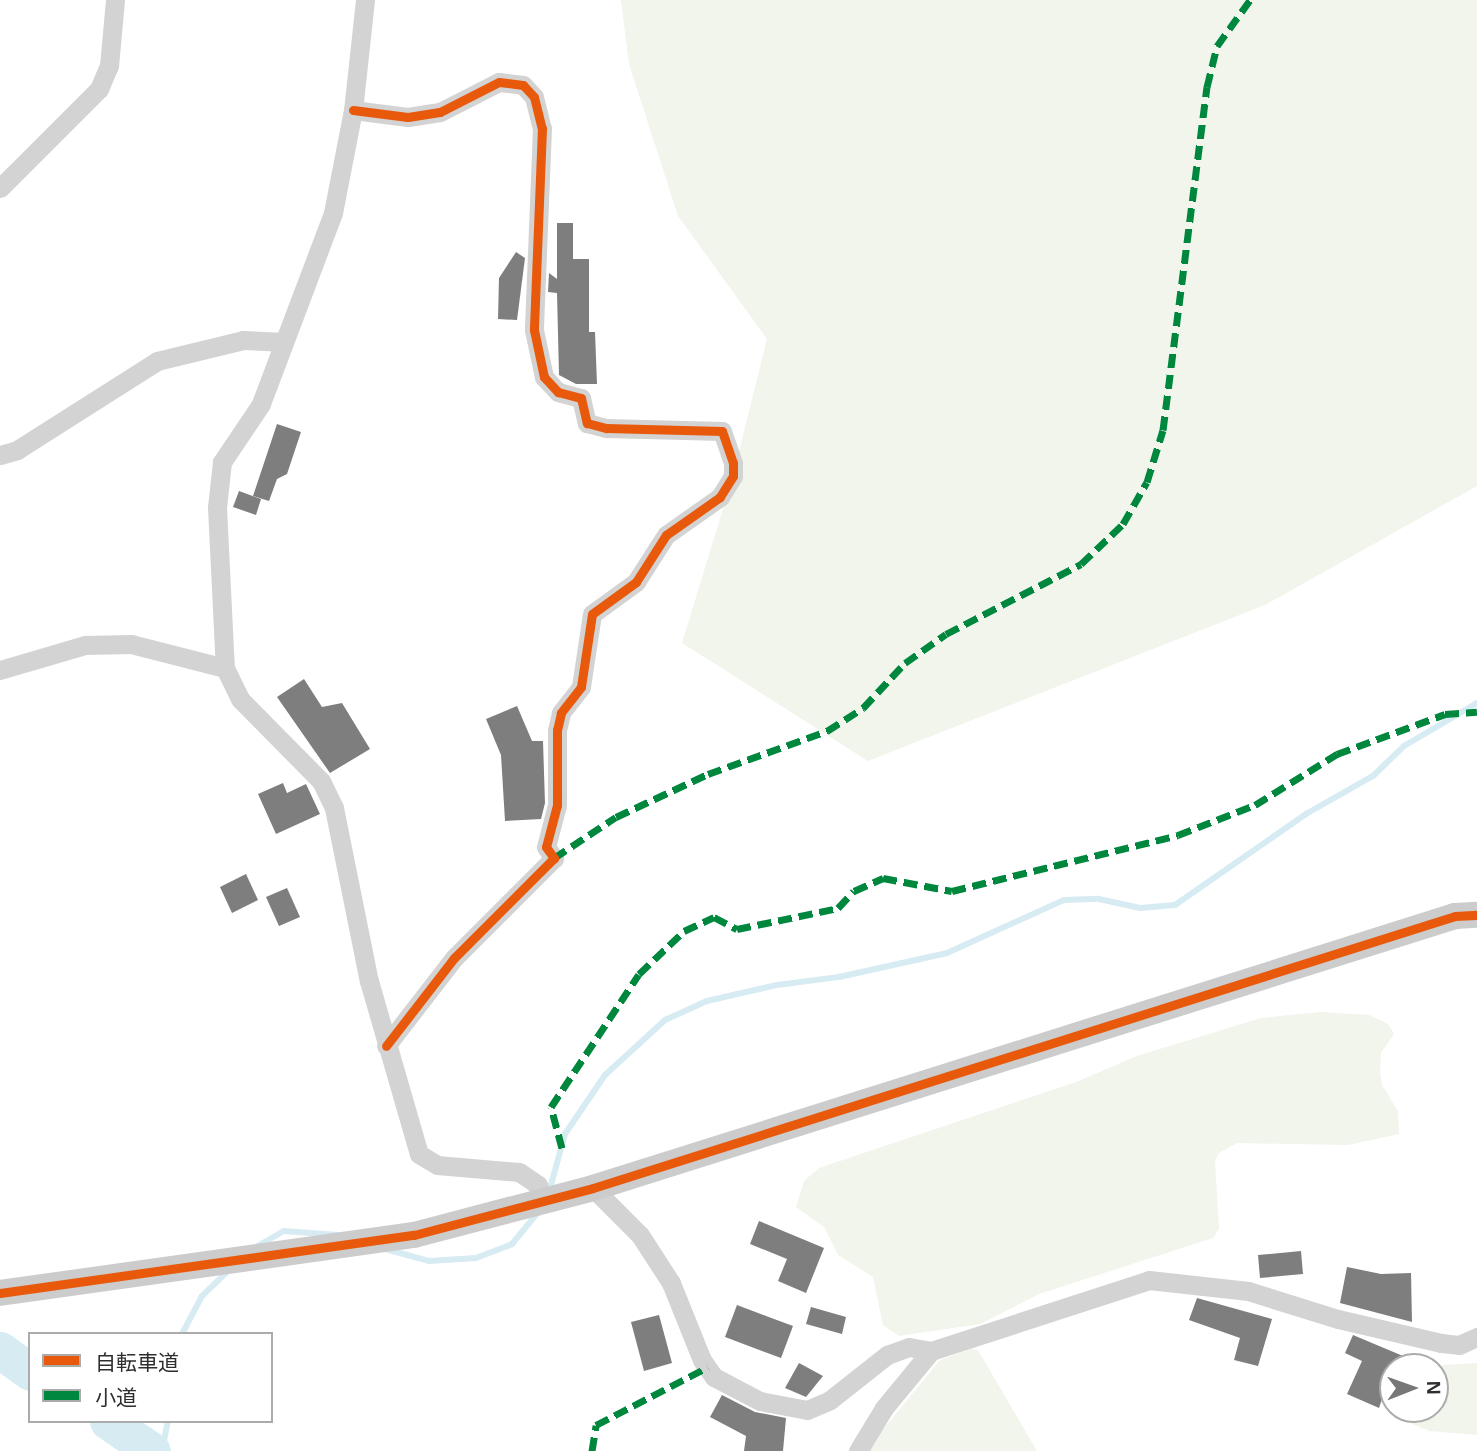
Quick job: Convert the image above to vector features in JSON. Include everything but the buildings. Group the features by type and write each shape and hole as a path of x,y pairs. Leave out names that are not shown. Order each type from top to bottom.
{"street":[{"path":"0,188 99,89 109,66 115,0"},
{"path":"365,0 353,110 333,213 261,404 222,462 217,507 225,668 240,699 321,781 334,808 386,1046 419,1154 437,1166 519,1172 538,1185 541,1201"},
{"path":"353,110 408,117 440,112 499,82 523,85 534,97 542,128 534,330 544,377 558,391 581,398 587,423 606,428 722,431 733,463 733,476 720,497 666,535 636,582 592,614 580,687 561,713 557,730 557,805 546,847 554,858 454,958 386,1046"},
{"path":"0,455 17,450 157,361 243,340 284,342"},
{"path":"0,670 85,645 131,644 225,668"},
{"path":"0,1293 414,1235 593,1188 1455,916 1477,915"},
{"path":"593,1188 640,1235 671,1283 702,1360 714,1377 760,1401 807,1410 830,1400 887,1355 909,1347 931,1351 1149,1280 1248,1291 1338,1319 1441,1343 1459,1345 1477,1337"},
{"path":"858,1451 884,1408 931,1351"}],"shaded area":[{"path":"621,0 1477,0 1477,486 1265,605 868,761 682,643 733,476 767,339 678,216 629,64"},
{"path":"1320,1012 1369,1015 1388,1024 1394,1034 1381,1053 1380,1073 1382,1085 1398,1111 1399,1134 1348,1145 1237,1143 1219,1153 1215,1161 1219,1229 1213,1238 1039,1294 980,1324 899,1336 883,1325 873,1277 838,1255 824,1227 796,1207 804,1181 819,1168 1076,1082 1137,1056 1261,1018"},
{"path":"971,1349 978,1350 1037,1451 870,1451 881,1432 940,1360"},
{"path":"1477,1363 1477,1435 1429,1431 1410,1423 1449,1423 1449,1365"}],"waterway":[{"path":"549,1192 565,1134 605,1075 665,1020 707,1001 777,985 839,977 947,953 1064,900 1099,899 1140,908 1175,905 1306,814 1373,776 1404,746 1477,703"},
{"path":"389,1250 429,1261 476,1258 512,1244 539,1211"},
{"path":"256,1247 284,1231 338,1235"},
{"path":"183,1332 202,1296 229,1270"},
{"path":"0,1350 28,1371"},
{"path":"111,1423 152,1451"},
{"path":"162,1451 168,1423"}],"marked path":[{"path":"554,858 616,817 708,774 827,731 863,708 905,663 946,634 1081,564 1123,524 1147,482 1163,430 1207,87 1217,46 1250,0"},
{"path":"562,1148 551,1107 639,974 684,931 714,917 737,929 838,908 854,891 883,878 952,891 1178,835 1255,805 1337,754 1445,714 1477,712"},
{"path":"592,1451 596,1425 708,1367"}],"cycle path":[{"path":"353,110 408,117 440,112 499,82 523,85 534,97 542,128 534,330 544,377 558,392 581,398 587,423 606,428 722,431 733,463 733,476 720,497 666,535 636,582 592,614 581,687 561,713 557,730 557,805 546,847 554,858 454,958 386,1046"},
{"path":"0,1293 414,1235 593,1188 1455,916 1477,915"}]}
